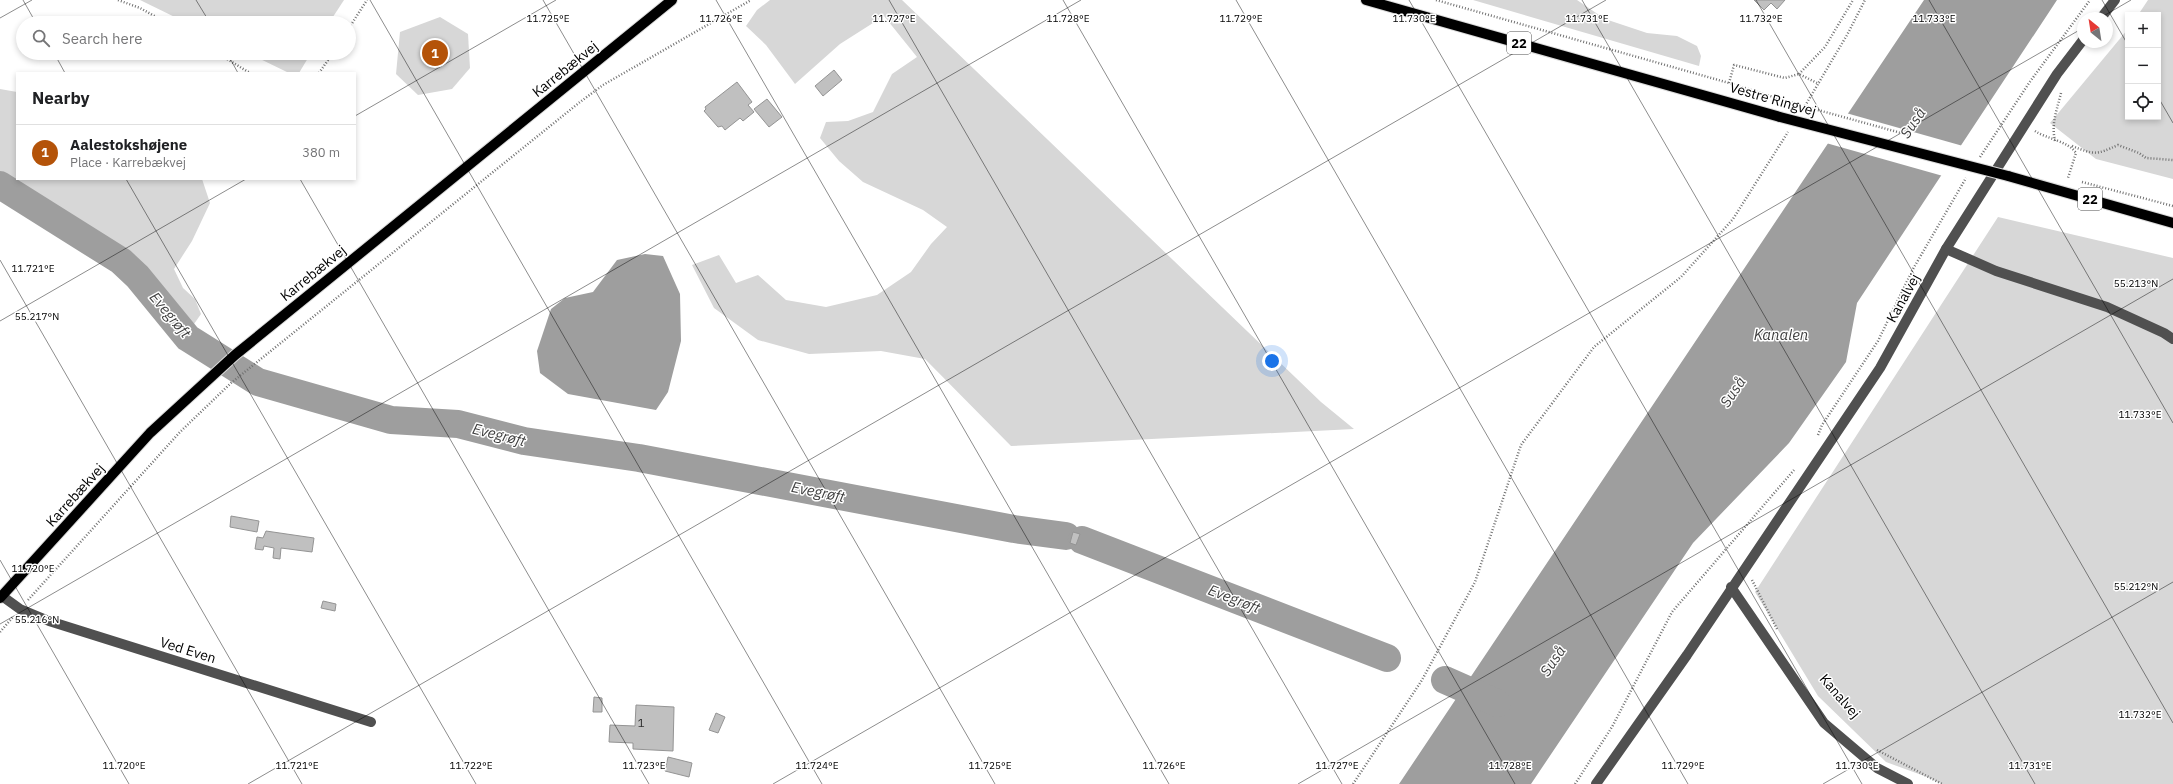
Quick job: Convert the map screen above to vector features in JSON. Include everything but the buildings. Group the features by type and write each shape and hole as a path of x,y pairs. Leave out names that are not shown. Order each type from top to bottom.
{"main road":[{"name":"Karrebækvej","path":"1,597 150,433 219,369 672,0"},
{"name":"Vestre Ringvej","path":"1366,0 1780,116 2008,176 2173,223"}],"street":[{"path":"2106,12 2115,0"},
{"name":"Kanalvej","path":"1596,784 1687,655 1731,587 1880,368 1946,249 2056,74 2077,48"},
{"path":"1946,249 1996,271 2107,307 2164,333 2173,339"},
{"path":"1731,587 1824,723 1878,768 1908,784"},
{"name":"Ved Even","path":"1,597 20,609 50,621 371,722"}],"path":[{"path":"118,0 140,8 154,16"},
{"path":"356,17 367,0"},
{"path":"0,632 180,432 231,383 603,85 751,0"},
{"path":"1436,0 1917,138"},
{"path":"1729,83 1734,65 1786,78 1799,74 1825,47 1853,0"},
{"path":"1798,116 1819,84 1865,0"},
{"path":"1978,158 2029,83 2090,0"},
{"path":"229,60 248,72"},
{"path":"320,72 329,60"},
{"path":"1799,74 1819,84"},
{"path":"2055,141 2052,130 2053,120 2062,90"},
{"path":"1353,784 1422,680 1475,582 1521,445 1594,347 1682,277 1733,219 1790,129"},
{"path":"2045,137 2092,153 2100,153 2118,145 2140,153 2146,158 2173,160"},
{"path":"2068,178 2076,153 2072,146"},
{"path":"1977,154 1984,156"},
{"path":"1817,437 1822,425 1878,341 1913,269 1970,171"},
{"path":"2060,176 2173,206"},
{"path":"1575,784 1612,727 1672,612 1797,467"},
{"path":"1745,567 1780,635"},
{"path":"1875,749 1942,784"}],"shaded area":[{"path":"140,0 344,0 334,16 173,16"},
{"path":"770,0 902,0 1321,402 1354,429 1011,446 925,359 881,351 809,354 758,340 714,308 692,265 719,255 736,283 758,275 786,300 826,307 877,295 911,272 931,244 947,227 923,210 863,182 839,161 820,138 826,122 848,121 873,112 892,74 917,57 884,16 840,44 795,84 766,45 746,26 757,10"},
{"path":"1473,0 1577,0 1605,19 1647,33 1677,36 1697,46 1701,56 1699,66"},
{"path":"2148,0 2173,0 2173,179 2096,159 2050,123 2125,33 2125,120 2161,120 2161,12 2140,12"},
{"path":"440,17 468,34 470,68 452,89 418,95 396,74 400,32"},
{"path":"262,60 307,60 300,72 287,72"},
{"path":"0,89 16,92 16,180 202,180 210,203 192,241 174,269 183,288 195,299 201,314 194,324 184,319 145,274 121,251 0,171"},
{"path":"1998,217 2173,258 2173,784 1942,784 1886,762 1818,696 1755,592"}],"water":[{"name":"Kanalen","path":"1924,0 2057,0 1857,303 1846,362 1789,443 1693,543 1531,784 1399,784"},
{"path":"645,254 663,256 680,294 681,341 668,392 656,410 568,394 540,373 537,351 551,309 565,298 593,292 617,260"}],"pier":[{"path":"1846,113 1963,146 1943,176 1826,143"}],"waterway":[{"name":"Evegrøft","path":"0,185 121,261 138,277 188,338 258,382 391,420 458,424 524,441 639,458 1014,529 1066,536"},
{"name":"Evegrøft","path":"1082,540 1387,658"},
{"name":"Evegrøft","path":"1445,680 1497,703"}],"place":[{"name":"Aalestokshøjene","path":"435,53"}],"water label":[{"name":"Suså","path":"1913,123"},
{"name":"Suså","path":"1733,392"},
{"name":"Suså","path":"1553,661"}]}
